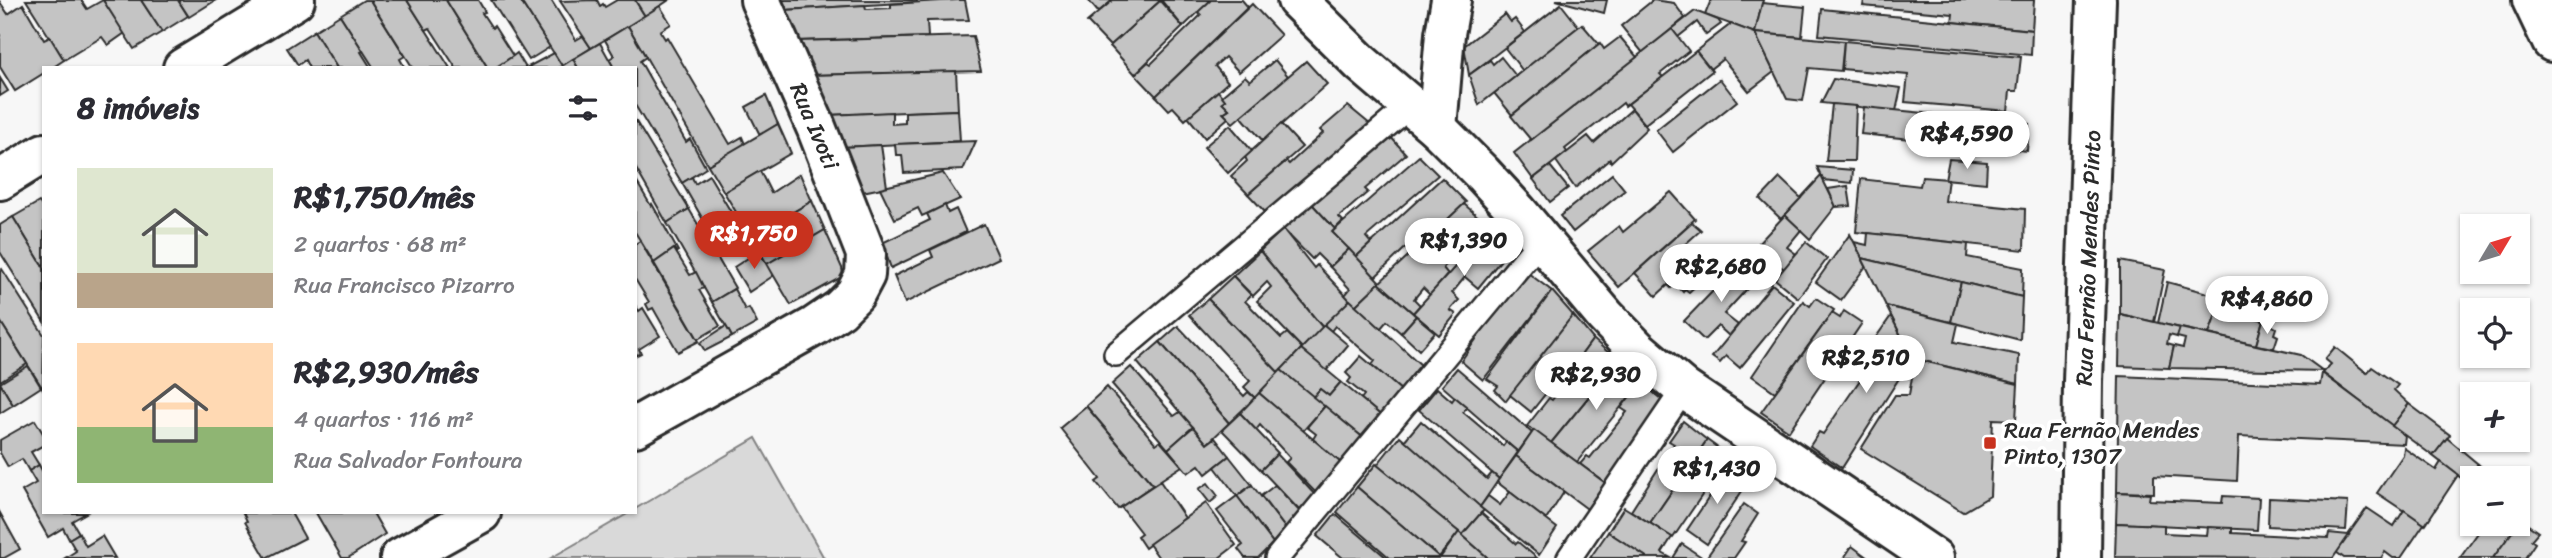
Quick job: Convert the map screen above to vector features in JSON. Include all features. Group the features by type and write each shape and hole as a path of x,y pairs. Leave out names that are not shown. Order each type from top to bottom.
{"street":[{"path":"186,66 295,0"},
{"name":"Rua Ivoti","path":"637,425 815,326 840,309 855,294 865,275 866,254 816,127 760,0"},
{"path":"1297,0 1362,64 1424,116 1482,173 1637,349 1684,389 1934,558"},
{"path":"1424,116 1451,0"},
{"name":"Rua Fernão Mendes Pinto","path":"2081,558 2084,368 2096,0"},
{"path":"2532,0 2552,42"},
{"path":"0,180 42,154"},
{"path":"400,558 479,514"}],"lane":[{"path":"1116,355 1424,116"},
{"path":"1277,558 1541,240"},
{"path":"1569,558 1684,389"}],"shaded area":[{"path":"756,438 824,558 551,558 627,514 637,514 637,508"}],"building":[{"path":"26,0 81,0 87,9 103,0 125,33 108,45 102,37 64,60"},
{"path":"103,0 141,0 162,32 134,49"},
{"path":"141,0 178,0 188,16 162,32"},
{"path":"178,0 216,0 189,17"},
{"path":"364,0 370,0 405,56 400,59 404,66 373,66 340,15"},
{"path":"370,0 407,0 449,66 412,66"},
{"path":"407,0 446,0 487,66 455,66 430,28 426,30"},
{"path":"446,0 478,0 485,12 482,13 492,28 494,26 513,56 498,66 487,66"},
{"path":"491,0 520,0 550,47 529,60"},
{"path":"520,0 551,0 576,40 583,36 591,48 562,66"},
{"path":"597,0 600,6 603,4 605,7 617,0 635,0 645,16 591,48 560,1"},
{"path":"635,0 669,0 645,16"},
{"path":"781,0 917,0 917,2 786,10"},
{"path":"965,0 969,20 927,21 928,37 798,41 786,10 865,5 866,9 891,8 891,4"},
{"path":"1088,0 1113,0 1098,12"},
{"path":"1113,0 1161,0 1110,46 1087,22"},
{"path":"1161,0 1211,0 1183,27"},
{"path":"1211,0 1242,0 1248,7 1156,96 1135,74 1148,62 1151,64 1201,15 1198,12"},
{"path":"1556,0 1607,0 1604,13"},
{"path":"1653,0 1674,3 1685,18 1643,53 1621,26"},
{"path":"1711,0 1763,0 1755,33 1705,15"},
{"path":"1864,0 2034,0 2032,30 1952,22 1953,14 1863,6"},
{"path":"1160,1 1183,27 1135,74 1110,46"},
{"path":"0,2 8,14 23,4 44,40 50,37 64,60 55,66 42,66 42,74 15,91 0,67"},
{"path":"1762,3 1805,7 1802,37 1755,33"},
{"path":"1252,4 1281,35 1239,72 1225,57 1215,66 1228,82 1185,120 1173,107 1169,110 1156,96"},
{"path":"1561,4 1579,27 1523,71 1505,48"},
{"path":"660,6 671,24 660,31 665,39 667,37 730,144 742,137 745,144 708,165 628,26"},
{"path":"1822,9 2032,30 2031,55 1819,35"},
{"path":"1695,11 1718,20 1721,24 1706,35 1697,22 1678,37 1672,29"},
{"path":"1505,14 1511,22 1515,19 1525,32 1469,75 1464,46"},
{"path":"340,15 370,66 336,66 314,31"},
{"path":"1582,24 1599,44 1512,115 1494,93"},
{"path":"1731,24 1755,33 1774,72 1749,91 1723,59 1710,69 1696,51"},
{"path":"628,26 646,57 640,61 686,142 690,139 706,168 682,183 637,108 637,66 613,66 609,59 614,56 605,40"},
{"path":"1672,29 1689,51 1660,74 1663,77 1625,106 1623,103 1565,149 1567,152 1533,179 1514,153"},
{"path":"314,31 336,66 308,66 305,60 298,65 287,48"},
{"path":"1755,33 1844,41 1841,71 1809,68 1803,101 1787,99"},
{"path":"973,36 981,71 812,75 798,41"},
{"path":"1620,37 1637,57 1531,140 1511,116 1600,43 1604,49"},
{"path":"1844,41 2021,57 2017,91 2010,91 2008,111 1905,102 1908,75 1842,69"},
{"path":"600,43 613,66 577,66 573,59"},
{"path":"1696,51 1712,71 1645,124 1628,104"},
{"path":"517,53 525,66 498,66"},
{"path":"554,53 562,66 530,66"},
{"path":"1501,57 1516,76 1479,105 1469,75 1490,60 1493,64"},
{"path":"573,59 577,66 562,66"},
{"path":"1275,60 1288,76 1233,123 1223,113 1229,109 1222,102 1225,100 1222,96 1245,76 1250,81"},
{"path":"1306,61 1327,84 1263,141 1241,116"},
{"path":"956,71 958,110 829,115 812,75"},
{"path":"0,78 8,91 0,96"},
{"path":"1720,79 1737,101 1673,152 1656,130"},
{"path":"1833,79 1901,88 1896,111 1821,103"},
{"path":"1218,91 1225,100 1222,102 1229,109 1223,113 1228,118 1205,138 1188,117"},
{"path":"766,96 778,124 760,135 746,107"},
{"path":"1832,104 1856,106 1854,161 1826,161"},
{"path":"1348,106 1371,125 1267,214 1248,194 1286,161 1289,164 1323,133 1320,130"},
{"path":"1864,107 1964,117 1961,144 1861,134"},
{"path":"1632,109 1647,128 1611,162 1610,159 1575,188 1556,161 1588,136 1594,143"},
{"path":"958,110 960,141 843,147 829,115 892,112 892,124 905,123 905,112"},
{"path":"1964,117 2029,124 2027,151 1961,144"},
{"path":"637,123 689,209 667,223 637,170"},
{"path":"778,124 791,153 724,192 708,165"},
{"path":"1281,124 1302,147 1248,194 1231,176 1247,161 1245,157"},
{"path":"1230,125 1252,151 1228,173 1204,147"},
{"path":"1389,135 1406,154 1365,189 1368,192 1339,217 1343,221 1335,229 1312,204"},
{"path":"976,141 963,170 904,173 902,155 896,155 895,144"},
{"path":"881,145 887,187 862,192 843,147"},
{"path":"1419,156 1438,175 1366,237 1371,243 1356,257 1332,232"},
{"path":"1949,159 1987,162 1986,183 1945,179"},
{"path":"1550,166 1568,188 1550,202 1533,179"},
{"path":"1817,167 1853,170 1852,183 1823,180"},
{"path":"760,171 771,193 800,174 812,201 751,237 724,192"},
{"path":"943,173 960,199 922,216 918,208 895,219 880,188"},
{"path":"1612,174 1625,190 1573,232 1560,216"},
{"path":"709,175 744,234 720,249 682,183 692,177 695,184"},
{"path":"1821,176 1836,206 1810,239 1785,215"},
{"path":"1922,177 1948,179 1945,201 2025,209 2024,250 1856,232 1861,179 1920,186"},
{"path":"1442,178 1466,202 1424,242 1418,236 1375,277 1356,257"},
{"path":"1780,178 1801,198 1781,219 1760,199"},
{"path":"637,182 678,251 674,249 654,263 637,235"},
{"path":"1848,186 1851,206 1836,207 1828,189"},
{"path":"1671,192 1695,219 1619,287 1588,251 1619,226 1623,232"},
{"path":"812,201 825,230 767,264 751,237"},
{"path":"39,202 42,206 42,265 13,217"},
{"path":"1312,204 1335,229 1332,232 1349,249 1330,267 1317,254 1312,259 1283,229"},
{"path":"1464,204 1491,228 1460,262 1453,256 1443,268 1448,274 1430,295 1423,288 1414,299 1420,305 1413,313 1379,283"},
{"path":"945,205 948,213 956,209 966,232 891,268 882,243 930,220 927,214"},
{"path":"689,209 735,288 712,302 667,223"},
{"path":"1785,215 1801,230 1787,247 1796,254 1784,269 1775,262 1759,281 1741,262"},
{"path":"13,217 42,265 42,319 0,252 0,225"},
{"path":"1692,222 1701,230 1682,247 1708,275 1689,292 1685,289 1683,292 1675,283 1671,288 1668,285 1656,296 1635,273"},
{"path":"984,224 999,258 905,303 894,276 933,257 930,250"},
{"path":"1494,224 1514,244 1478,288 1465,277 1452,293 1459,300 1450,310 1456,314 1439,335 1413,313"},
{"path":"1283,229 1314,268 1317,265 1350,300 1323,328 1260,251"},
{"path":"825,230 843,274 791,305 767,264"},
{"path":"1868,233 1968,244 1967,257 2023,268 2022,297 1862,258 1854,242 1867,245"},
{"path":"1850,234 1866,266 1841,300 1816,282"},
{"path":"640,241 699,341 678,352 653,308 649,310 646,304 649,302 637,282 637,243"},
{"path":"1806,242 1827,259 1798,298 1775,279"},
{"path":"674,249 690,275 696,272 704,288 699,290 720,326 698,339 654,263"},
{"path":"1349,249 1380,282 1355,306 1345,295 1350,289 1330,267"},
{"path":"759,251 773,276 749,292 734,267"},
{"path":"1260,251 1323,328 1302,348 1257,301 1271,287 1267,282 1253,296 1233,276"},
{"path":"1862,258 1961,282 1951,322 1886,306"},
{"path":"2120,261 2165,270 2154,322 2120,314"},
{"path":"1741,262 1757,278 1724,314 1738,325 1729,336 1718,326 1704,340 1684,321"},
{"path":"2,269 42,332 42,387 0,321"},
{"path":"1524,270 1552,291 1483,380 1461,361"},
{"path":"1233,276 1251,295 1245,301 1281,338 1287,333 1302,348 1279,373 1208,299"},
{"path":"1961,282 2022,297 2020,340 1951,322"},
{"path":"2167,282 2222,297 2209,334 2158,323"},
{"path":"1379,283 1416,316 1401,333 1387,321 1380,329 1355,306"},
{"path":"1772,284 1794,302 1740,368 1726,356 1720,363 1712,357"},
{"path":"734,289 745,310 749,308 757,323 732,337 712,302"},
{"path":"1552,291 1573,315 1506,401 1495,390 1498,386 1487,379"},
{"path":"1816,298 1834,310 1775,392 1752,376 1803,301 1810,306"},
{"path":"1208,299 1279,373 1255,398 1244,387 1250,381 1189,315"},
{"path":"1350,300 1422,366 1403,392 1372,365 1375,361 1335,326 1331,331 1324,325"},
{"path":"1886,306 1958,324 1954,342 2019,355 2018,384 1912,358"},
{"path":"2219,307 2263,320 2256,345 2209,334"},
{"path":"637,308 639,311 643,308 660,336 639,349 641,353 637,355"},
{"path":"1844,311 1862,323 1789,431 1761,412 1832,313 1840,318"},
{"path":"2120,314 2180,328 2177,337 2169,335 2167,344 2174,346 2169,368 2119,366"},
{"path":"1573,315 1593,339 1574,365 1570,363 1531,412 1510,395"},
{"path":"1416,316 1435,332 1419,350 1401,333"},
{"path":"1891,316 1912,358 1842,468 1810,446 1819,432 1823,434 1864,374 1855,367"},
{"path":"2263,320 2276,328 2274,334 2278,336 2274,348 2256,345"},
{"path":"0,321 27,364 0,381"},
{"path":"1324,325 1348,345 1326,371 1301,349"},
{"path":"726,326 732,337 705,351 700,343"},
{"path":"1178,326 1244,396 1248,392 1255,398 1229,423 1160,342"},
{"path":"2180,328 2301,355 2323,371 2169,368 2174,346 2183,348 2185,339 2177,337"},
{"path":"1593,339 1618,361 1551,443 1527,426 1577,368 1574,365"},
{"path":"1160,342 1229,423 1207,444 1137,362"},
{"path":"2335,347 2367,373 2372,367 2398,385 2394,390 2409,404 2392,426 2323,373 2331,364 2325,359"},
{"path":"1301,349 1341,382 1329,396 1320,389 1313,397 1281,370"},
{"path":"1361,356 1403,392 1384,418 1361,399 1364,395 1348,382 1351,378 1346,373"},
{"path":"1915,359 2018,384 2016,420 1993,419 1990,496 1963,512 1861,449 1895,395 1909,395"},
{"path":"1618,361 1641,382 1577,462 1551,443"},
{"path":"28,366 41,387 13,405 0,383"},
{"path":"1131,367 1174,416 1180,412 1193,427 1168,449 1112,384"},
{"path":"1457,368 1532,433 1518,452 1442,386"},
{"path":"1281,370 1325,406 1303,431 1259,393"},
{"path":"2322,373 2405,435 2404,444 2239,436 2237,481 2154,476 2154,493 2117,492 2119,376 2320,385"},
{"path":"1341,382 1384,418 1366,440 1313,397 1320,389 1329,396"},
{"path":"1641,382 1663,401 1608,485 1580,464 1587,456 1590,458 1627,412 1621,408"},
{"path":"0,383 13,405 0,413"},
{"path":"1107,387 1156,444 1160,441 1182,466 1153,485 1086,406"},
{"path":"1437,388 1452,401 1455,397 1467,407 1463,412 1503,446 1506,442 1518,452 1499,479 1419,410"},
{"path":"1259,393 1346,467 1319,496 1286,462 1290,458 1260,425 1256,430 1240,413"},
{"path":"2409,404 2450,435 2433,456 2392,426"},
{"path":"1086,406 1153,485 1118,509 1096,482 1100,479 1060,428"},
{"path":"1325,406 1366,440 1346,467 1313,439 1316,434 1307,427"},
{"path":"1240,413 1278,453 1261,470 1222,430"},
{"path":"35,420 42,432 42,446 31,452 39,465 29,471 22,459 8,467 0,453 0,440"},
{"path":"1421,421 1487,479 1492,473 1499,479 1480,507 1404,441"},
{"path":"1683,421 1707,440 1650,523 1631,511 1674,444 1669,441"},
{"path":"1193,427 1207,444 1215,438 1229,456 1206,474 1199,465 1188,473 1168,449"},
{"path":"1534,430 1608,485 1594,514 1516,456"},
{"path":"1400,436 1484,510 1462,535 1377,465"},
{"path":"2447,438 2460,449 2460,452 2478,464 2460,466 2460,477 2433,456"},
{"path":"1707,440 1729,456 1723,465 1728,469 1719,482 1713,479 1673,538 1650,523"},
{"path":"2404,448 2436,470 2441,462 2458,475 2425,525 2377,493 2403,455"},
{"path":"1277,454 1316,496 1300,511 1261,470"},
{"path":"1229,456 1252,485 1237,496 1215,467"},
{"path":"1516,456 1564,492 1546,520 1497,482"},
{"path":"1376,464 1459,532 1439,557 1357,487"},
{"path":"39,465 42,470 42,514 84,514 72,521 79,533 69,539 63,528 48,537 22,491 36,483 29,471"},
{"path":"1728,469 1748,482 1707,544 1687,530"},
{"path":"1160,481 1185,518 1145,548 1137,536 1141,533 1121,507"},
{"path":"1208,483 1218,496 1210,503 1199,489"},
{"path":"1252,485 1286,529 1273,543 1237,496"},
{"path":"1275,485 1301,513 1286,529 1261,496"},
{"path":"1357,487 1439,557 1390,558 1337,512"},
{"path":"1510,492 1557,528 1539,555 1480,507 1488,496 1500,505"},
{"path":"2117,492 2150,494 2149,500 2222,503 2223,496 2259,498 2257,530 2116,523"},
{"path":"1237,496 1273,543 1258,558 1245,558 1238,549 1243,545 1217,511"},
{"path":"2269,498 2348,502 2346,530 2268,526"},
{"path":"1206,503 1236,545 1219,558 1159,558 1149,544"},
{"path":"1744,504 1758,514 1734,558 1706,558"},
{"path":"1624,507 1672,537 1662,553 1671,558 1648,558 1608,532"},
{"path":"2367,508 2394,526 2404,510 2424,524 2401,558 2393,558 2385,552 2381,558 2344,558 2336,552"},
{"path":"0,513 20,549 4,558 0,558"},
{"path":"1481,513 1516,544 1518,542 1537,558 1488,558 1462,535"},
{"path":"244,514 292,514 305,538 266,558 245,522 247,521"},
{"path":"317,514 374,514 385,534 348,558 342,558"},
{"path":"1335,514 1387,558 1343,558 1317,536"},
{"path":"2116,523 2164,525 2164,533 2207,535 2208,527 2232,528 2232,533 2328,538 2329,533 2349,535 2333,558 2115,557"},
{"path":"2530,526 2538,532 2531,540 2535,543 2525,558 2493,558 2509,536 2530,536"},
{"path":"1459,532 1462,535 1488,558 1440,558"},
{"path":"1608,532 1648,558 1590,558"},
{"path":"79,533 86,546 102,536 115,558 65,558 76,551 69,539"},
{"path":"2476,536 2509,536 2493,558 2460,558"},
{"path":"1682,544 1703,558 1673,558"},
{"path":"1852,546 1868,558 1844,558"}],"place":[{"name":"Rua Fernão Mendes Pinto, 1307","path":"1990,443"}]}
